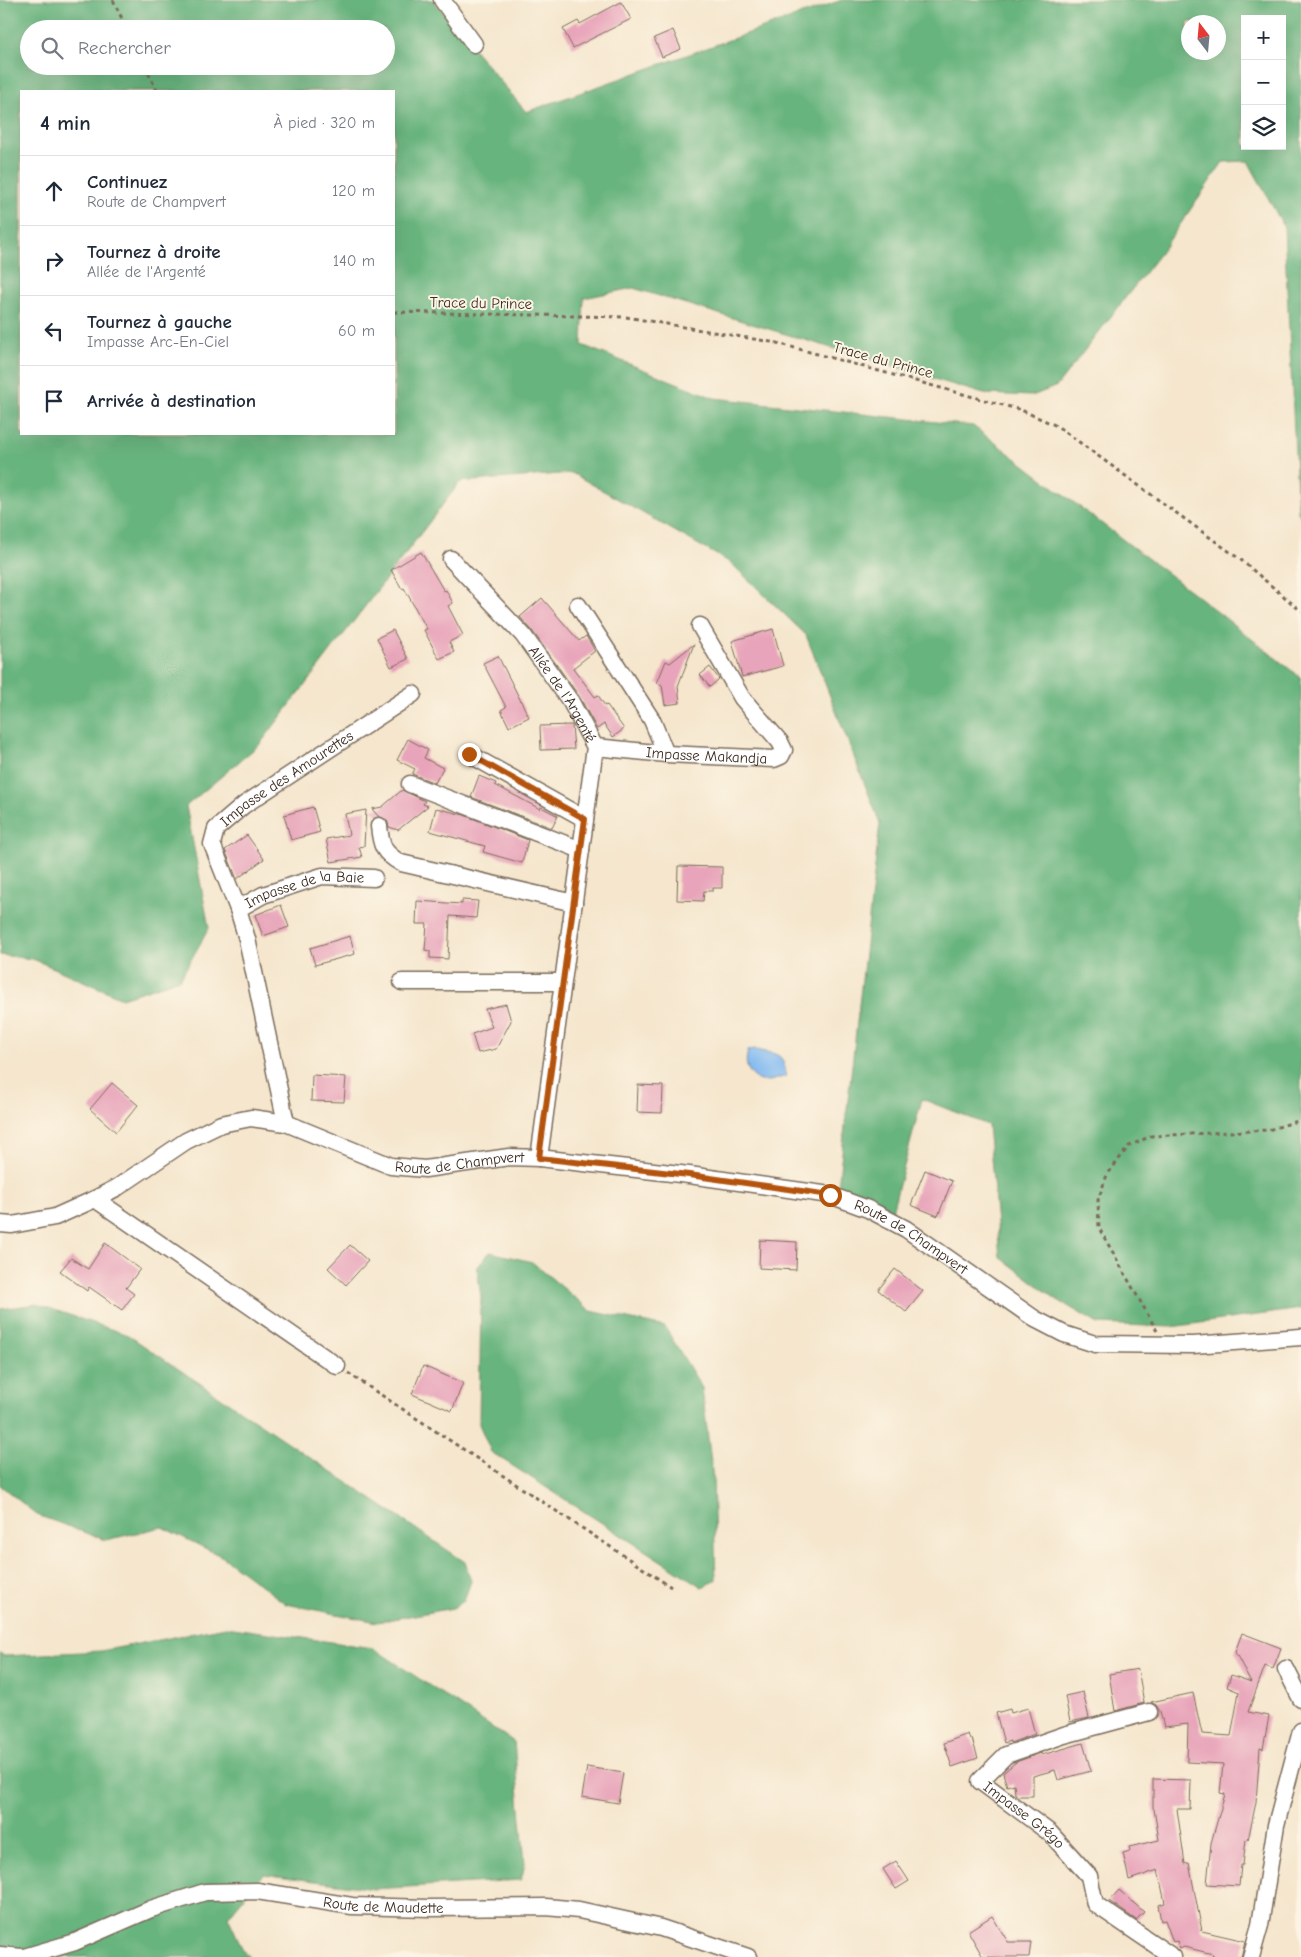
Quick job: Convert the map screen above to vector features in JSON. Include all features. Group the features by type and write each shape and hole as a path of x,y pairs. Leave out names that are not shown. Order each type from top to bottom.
{"street":[{"path":"442,0 474,44"},
{"name":"Allée de l'Argenté","path":"451,559 523,635 571,702 595,747 539,1158"},
{"path":"578,605 652,720 666,754"},
{"name":"Impasse Makandja","path":"595,747 666,754 774,759 782,756 784,750 780,742 742,698 700,626"},
{"name":"Impasse des Amourettes","path":"286,1123 247,939 238,909 212,844 216,829 244,805 414,694"},
{"path":"469,754 585,819"},
{"path":"410,784 581,850"},
{"path":"379,826 381,843 389,856 401,863 574,903"},
{"name":"Impasse de la Baie","path":"238,909 263,895 322,876 374,878"},
{"path":"402,982 562,982"},
{"name":"Route de Champvert","path":"0,1224 12,1225 55,1217 118,1187 186,1141 221,1124 251,1118 286,1123 391,1166 425,1169 510,1157 539,1158 689,1175 830,1195 868,1209 906,1229 1035,1320 1064,1334 1095,1344 1193,1345 1301,1337"},
{"path":"95,1199 337,1366"},
{"path":"1286,1669 1301,1699"},
{"name":"Impasse Grégo","path":"1149,1712 1064,1735 1006,1754 980,1781 1050,1833 1088,1876 1096,1904 1173,1957"},
{"path":"1251,1957 1260,1926 1276,1825 1301,1732"},
{"name":"Route de Maudette","path":"0,1955 23,1957 75,1942 151,1909 206,1892 257,1891 352,1906 579,1910 661,1928 748,1957"}],"path":[{"path":"113,0 123,20"},
{"path":"149,75 157,90"},
{"name":"Trace du Prince","path":"395,312 626,317 777,343 1021,410 1057,426 1241,560 1301,611"},
{"path":"1165,1344 1099,1228 1098,1200 1107,1175 1129,1146 1151,1136 1268,1130 1301,1120"},
{"path":"337,1366 671,1587"}],"green space":[{"path":"0,0 433,0 526,112 842,0 1301,0 1301,517 1298,512 1284,227 1248,161 1223,162 1164,248 1057,386 1032,396 984,394 633,288 584,298 582,345 714,398 973,426 1196,595 1301,678 1301,1309 1171,1327 1098,1324 1056,1299 1000,1257 988,1125 922,1099 892,1211 838,1187 880,823 806,635 731,563 572,473 460,482 260,744 186,806 209,928 180,979 122,998 33,959 0,955"},
{"path":"490,1252 532,1262 591,1311 665,1327 702,1388 713,1479 716,1580 702,1587 491,1452 479,1424 481,1297 477,1268"},
{"path":"37,1304 128,1335 465,1562 471,1581 464,1601 453,1608 377,1622 286,1604 223,1557 162,1527 106,1540 37,1515 0,1485 0,1309"},
{"path":"226,1627 373,1648 514,1742 525,1864 521,1880 374,1889 263,1874 228,1917 244,1952 249,1957 0,1957 0,1653 4,1656 101,1651"}],"water":[{"path":"754,1049 780,1057 785,1067 786,1076 770,1081 757,1080 746,1064 748,1051"}],"building":[{"path":"621,2 631,19 573,48 563,29 578,21 580,24"},
{"path":"673,30 681,49 662,57 654,38"},
{"path":"421,552 453,603 448,606 463,635 449,642 454,652 439,659 424,630 427,629 404,588 402,589 391,570"},
{"path":"542,598 579,641 586,636 595,651 573,668 595,697 598,695 605,706 607,705 624,729 613,737 604,724 597,729 579,696 531,629 520,617"},
{"path":"773,629 783,666 742,677 732,641"},
{"path":"393,630 408,659 391,667 377,638"},
{"path":"694,644 678,686 680,703 665,705 662,685 657,683 666,661 670,663"},
{"path":"498,656 529,717 509,727 501,710 506,707 483,663"},
{"path":"710,667 719,679 710,687 700,675"},
{"path":"572,725 574,749 541,750 540,726"},
{"path":"408,739 428,750 424,758 443,768 435,783 412,774 415,769 397,760"},
{"path":"479,776 496,783 495,785 540,809 541,807 558,816 552,828 471,797"},
{"path":"402,790 425,801 423,804 428,806 398,830 389,827 387,820 378,816 372,809 382,807"},
{"path":"313,807 320,832 291,840 284,815"},
{"path":"436,808 464,815 528,840 522,863 483,852 485,846 430,831"},
{"path":"366,810 364,846 359,847 362,857 331,862 326,839 349,835 345,814"},
{"path":"247,835 264,859 237,879 225,850"},
{"path":"678,866 722,867 722,888 704,891 703,901 677,900"},
{"path":"462,900 478,901 476,918 450,916 448,959 430,958 430,951 425,950 427,924 416,924 417,901 462,904"},
{"path":"281,905 289,927 263,936 255,915"},
{"path":"350,936 355,954 315,965 310,948"},
{"path":"506,1004 511,1021 496,1049 478,1053 472,1034 492,1027 485,1009"},
{"path":"312,1075 346,1077 344,1102 311,1101"},
{"path":"112,1083 138,1105 116,1132 90,1109"},
{"path":"638,1085 663,1086 662,1113 637,1112"},
{"path":"925,1170 952,1181 938,1216 911,1205"},
{"path":"760,1240 797,1242 796,1270 759,1268"},
{"path":"105,1243 140,1269 126,1288 134,1294 122,1310 89,1287 87,1291 60,1271 71,1258 88,1269"},
{"path":"350,1245 368,1261 346,1285 328,1268"},
{"path":"895,1269 923,1291 906,1312 878,1290"},
{"path":"423,1366 463,1383 452,1411 412,1394"},
{"path":"1242,1633 1281,1648 1273,1669 1265,1666 1248,1712 1269,1716 1263,1749 1260,1748 1256,1802 1248,1840 1246,1839 1239,1886 1207,1884 1211,1843 1225,1794 1220,1793 1223,1764 1187,1762 1188,1724 1164,1727 1160,1711 1151,1702 1193,1693 1202,1734 1231,1736 1239,1692 1227,1687 1231,1675 1251,1682 1235,1652"},
{"path":"1138,1669 1144,1703 1115,1711 1109,1674"},
{"path":"1083,1692 1089,1718 1070,1722 1065,1696"},
{"path":"1028,1708 1035,1734 1010,1743 1010,1741 1004,1743 996,1713 1010,1709 1011,1713"},
{"path":"968,1734 970,1739 972,1739 978,1758 952,1767 944,1743"},
{"path":"1083,1743 1091,1771 1058,1780 1055,1770 1033,1776 1033,1796 1018,1796 1015,1794 1014,1784 1007,1786 1003,1773 1016,1762 1041,1753 1042,1755"},
{"path":"587,1767 623,1773 618,1803 582,1797"},
{"path":"1153,1779 1191,1780 1190,1809 1177,1809 1185,1864 1189,1863 1202,1931 1245,1941 1241,1957 1212,1957 1213,1954 1184,1947 1180,1949 1177,1941 1173,1942 1165,1920 1161,1921 1158,1905 1165,1903 1158,1870 1129,1880 1123,1853 1130,1851 1129,1847 1159,1840 1153,1808"},
{"path":"896,1861 909,1881 896,1889 883,1869"},
{"path":"1119,1890 1144,1912 1136,1920 1109,1901"},
{"path":"992,1916 1008,1942 1031,1942 1029,1957 983,1957 968,1931"}],"route":[{"path":"469,754 585,819 539,1158 603,1164 830,1195"}]}
